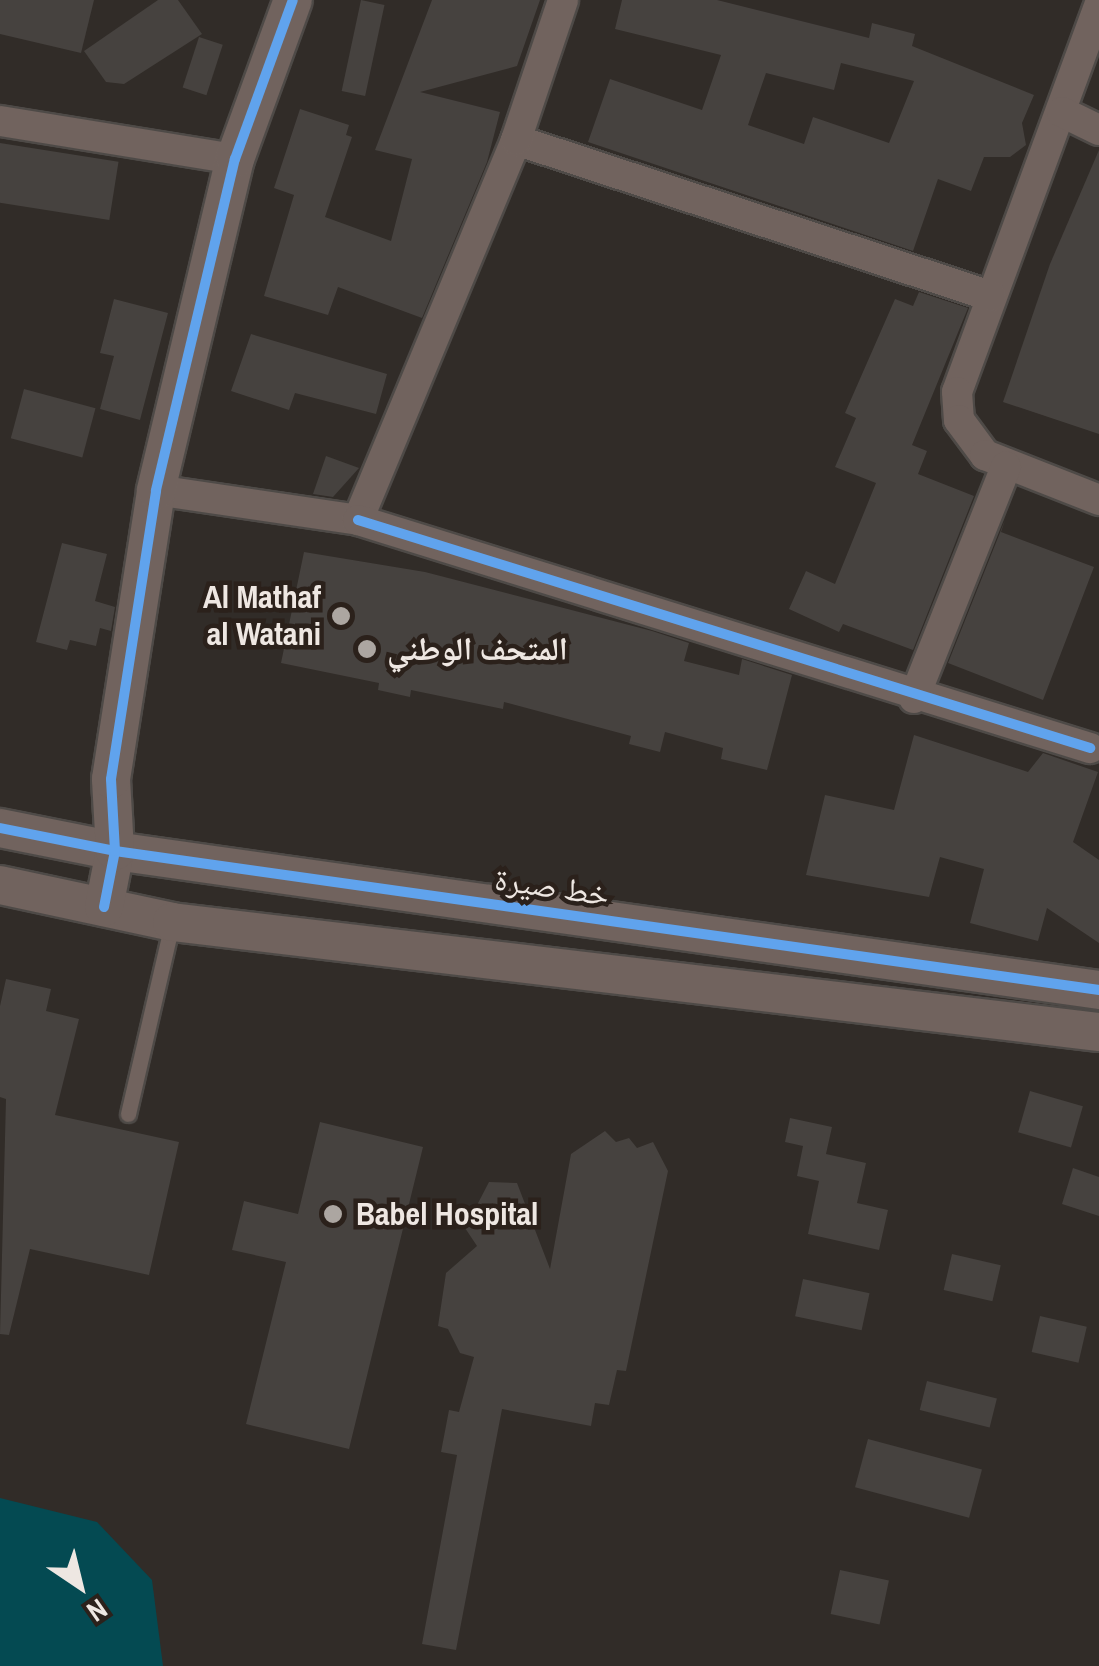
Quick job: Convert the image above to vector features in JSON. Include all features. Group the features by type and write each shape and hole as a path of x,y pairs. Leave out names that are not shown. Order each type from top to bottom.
{"street":[{"path":"104,907 115,851 111,779 156,490 235,160 293,0"},
{"path":"358,520 516,140 562,0"},
{"path":"1099,6 958,392 959,420 985,455 1006,467 1099,500"},
{"path":"1062,112 1099,130"},
{"path":"0,121 235,160"},
{"path":"516,140 991,296"},
{"path":"914,698 1006,467"},
{"path":"156,490 358,520 914,698 1090,748"},
{"name":"خط صيرة","path":"0,828 115,851 1099,990"},
{"path":"0,885 172,922 1099,1032"}],"lane":[{"path":"128,1114 172,922"}],"water":[{"path":"0,1498 97,1522 152,1580 163,1666 0,1666"}],"building":[{"path":"0,0 94,0 81,53 0,34"},
{"path":"158,0 178,0 202,34 124,84 106,82 84,51"},
{"path":"361,0 384,5 365,96 342,91"},
{"path":"432,0 540,0 517,66 420,92 500,112 487,162 422,318 338,287 328,315 264,296 294,195 274,188 300,109 349,125 346,135 352,137 325,217 391,241 412,159 375,150"},
{"path":"622,0 717,0 869,38 872,23 915,34 912,46 1034,95 1022,123 1026,145 1010,157 984,157 971,191 938,179 913,251 588,142 610,79 702,110 721,55 615,29","holes":["841,63 914,81 889,143 813,117 804,144 748,125 766,73 834,90"]},
{"path":"199,37 223,45 206,95 183,87"},
{"path":"0,143 119,162 109,220 0,203"},
{"path":"1099,150 1099,434 1003,402 1050,264"},
{"path":"919,292 968,308 912,445 927,451 918,474 974,496 913,650 843,624 839,632 789,609 806,571 835,584 876,483 835,467 856,418 845,413 895,299 913,306"},
{"path":"114,299 168,313 140,420 100,409 114,356 100,353"},
{"path":"251,334 387,374 376,414 295,393 289,410 231,391"},
{"path":"24,389 95,408 82,457 11,438"},
{"path":"326,456 359,468 333,497 313,494"},
{"path":"1005,520 1001,532 1094,567 1043,700 948,663"},
{"path":"62,543 107,554 95,601 115,607 111,631 100,628 96,646 70,640 67,650 36,642"},
{"path":"304,552 425,572 652,631 689,643 684,661 739,675 742,659 792,675 767,770 721,759 723,748 665,732 660,752 629,744 631,736 504,702 503,709 411,690 410,697 378,690 379,683 281,663"},
{"path":"914,735 1028,772 1043,753 1098,772 1073,842 1099,860 1099,943 1047,908 1038,941 970,923 984,869 940,857 929,897 806,875 825,795 894,810"},
{"path":"6,979 51,989 46,1011 79,1019 55,1115 179,1142 149,1275 30,1249 9,1335 0,1334 6,1099 0,1097 0,1006"},
{"path":"1030,1091 1083,1106 1071,1147 1018,1132"},
{"path":"790,1118 832,1127 826,1154 866,1163 857,1203 888,1210 879,1250 808,1234 819,1181 797,1176 803,1146 785,1142"},
{"path":"320,1122 423,1147 349,1449 246,1424 286,1262 232,1250 244,1201 298,1214"},
{"path":"605,1131 616,1142 629,1138 637,1148 653,1142 668,1171 626,1371 617,1370 609,1405 595,1403 591,1426 502,1409 456,1650 422,1644 457,1455 441,1452 449,1410 459,1412 474,1357 460,1353 448,1329 438,1326 446,1273 477,1246 459,1219 476,1207 489,1182 517,1183 550,1269 571,1154"},
{"path":"1073,1168 1099,1177 1099,1216 1062,1204"},
{"path":"952,1254 1001,1265 992,1301 944,1290"},
{"path":"803,1279 870,1293 862,1330 795,1316"},
{"path":"1040,1316 1087,1327 1078,1363 1032,1352"},
{"path":"927,1381 997,1398 990,1428 920,1410"},
{"path":"868,1439 982,1470 969,1518 855,1487"},
{"path":"840,1570 889,1580 880,1624 831,1614"}],"cycle path":[{"path":"104,907 115,851 111,779 156,490 235,159 293,0"},
{"path":"358,520 1090,748"},
{"path":"0,828 115,851 1099,990"}],"place":[{"name":"Al Mathaf al Watani","path":"341,616"},
{"name":"المتحف الوطني","path":"367,649"},
{"name":"Babel Hospital","path":"333,1214"}]}
